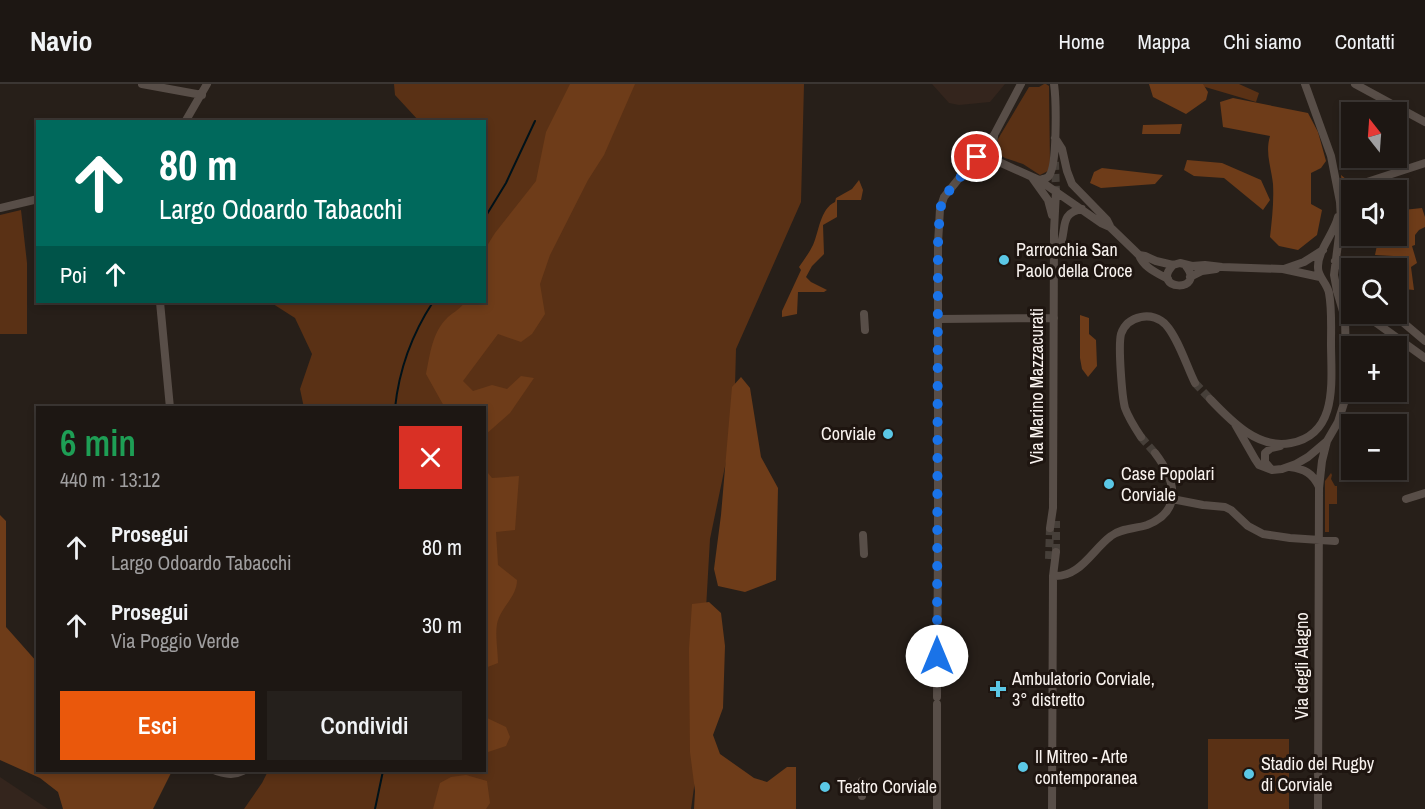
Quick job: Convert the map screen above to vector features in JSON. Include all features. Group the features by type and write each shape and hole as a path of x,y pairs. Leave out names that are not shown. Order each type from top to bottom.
{"street":[{"path":"142,84 202,95"},
{"path":"186,120 207,84"},
{"path":"937,809 938,243 940,209 946,193 994,135 1021,84"},
{"path":"1035,179 1046,178 1050,175 1055,157 1054,84"},
{"path":"1305,84 1331,156 1340,202 1341,220 1335,261"},
{"path":"1354,84 1425,122"},
{"path":"994,135 993,152 1002,164 1056,191 1110,227 1151,270 1168,279 1172,284 1180,286 1186,284 1190,277 1190,271 1180,263 1173,265 1139,255"},
{"path":"1055,138 1062,149 1072,184 1107,220 1110,227"},
{"path":"1373,180 1425,162"},
{"path":"1035,179 1048,200 1054,231"},
{"name":"Via Marino Mazzacurati","path":"1053,524 1056,191"},
{"path":"0,208 36,199"},
{"path":"1272,470 1265,462 1266,453 1271,448 1298,442 1314,432 1323,421 1329,405 1331,393 1330,304 1327,286 1320,277 1318,264 1337,221 1340,202"},
{"path":"1054,255 1060,245 1067,216 1082,209"},
{"path":"1283,269 1304,262 1322,251 1333,250 1335,254 1334,277 1341,298"},
{"path":"1335,261 1341,266"},
{"path":"1168,279 1168,271 1173,265"},
{"path":"1186,266 1283,269 1320,277"},
{"path":"1190,277 1202,271 1222,267"},
{"path":"1337,291 1341,294"},
{"path":"160,303 170,406"},
{"path":"864,314 865,330"},
{"path":"1141,437 1129,419 1122,392 1120,340 1129,322 1134,318 1144,316 1162,321 1171,331 1195,383"},
{"path":"939,319 1054,318"},
{"path":"1235,424 1257,462 1262,467 1272,470 1289,467 1308,457 1327,441 1338,422 1345,400 1347,324"},
{"path":"1378,324 1425,358"},
{"path":"1405,324 1425,341"},
{"path":"1210,399 1235,424 1262,441 1283,445"},
{"name":"Via degli Alagno","path":"1318,809 1319,488 1327,441"},
{"path":"1053,573 1060,576 1081,567 1112,535 1149,524 1164,514 1172,499 1173,488 1165,466 1155,453"},
{"path":"1289,467 1306,471 1315,479 1319,488"},
{"path":"1406,500 1425,493"},
{"path":"1172,499 1225,507 1248,526 1263,534 1335,541"},
{"path":"863,535 864,554"},
{"path":"1052,556 1052,809"},
{"path":"220,772 235,775 241,772"},
{"path":"862,781 862,796"}],"shaded area":[{"path":"394,84 804,84 801,202 736,349 734,423 710,539 697,766 691,809 244,809 268,772 486,772 486,406 304,406 300,389 312,354 295,318 272,303 486,303 486,120 418,120 395,95"},
{"path":"570,84 635,84 604,155 588,180 550,255 540,284 545,314 532,334 521,342 498,334 463,381 473,391 492,385 507,389 521,376 534,378 510,413 486,434 486,406 444,406 426,374 430,352 438,330 448,317 464,303 486,303 486,247 536,181 546,132"},
{"path":"932,84 1005,84 990,102 959,105 949,103"},
{"path":"1044,84 1049,86 1050,170 1040,175 1023,164 1000,155 998,139 1029,87 1039,87"},
{"path":"1149,84 1203,84 1208,92 1206,100 1186,114 1153,97"},
{"path":"1195,84 1239,84 1259,93 1256,102"},
{"path":"1233,98 1308,113 1318,132 1326,161 1321,168 1311,173 1311,204 1322,210 1317,235 1298,250 1279,246 1270,237 1273,184 1268,154 1270,136 1223,127 1220,102"},
{"path":"1182,124 1180,134 1142,134 1143,125"},
{"path":"1187,160 1222,163 1261,180 1270,200 1263,210 1224,178 1194,176 1184,170"},
{"path":"1102,168 1163,175 1155,184 1101,188 1090,183 1094,172"},
{"path":"859,180 863,190 861,200 837,200 837,217 823,225 824,254 812,266 806,277 827,290 798,292 797,314 782,317 782,311 801,270 799,267 813,245 823,215 836,198 852,189"},
{"path":"1422,208 1425,227 1415,235 1415,245 1412,246 1417,263 1411,267 1414,290 1407,289 1407,258 1375,255 1377,246 1407,246 1407,210"},
{"path":"21,210 27,263 27,334 0,334 0,215"},
{"path":"1080,315 1089,318 1089,334 1096,340 1097,366 1088,377 1082,369 1080,358"},
{"path":"741,377 750,388 761,457 778,488 776,580 745,592 718,586 714,569 732,387"},
{"path":"486,470 492,478 519,476 515,530 496,532 498,565 517,580 514,592 497,624 498,663 486,668"},
{"path":"1331,473 1331,479 1337,486 1337,504 1329,504 1329,532 1325,532 1325,481"},
{"path":"0,515 6,521 6,627 36,661 36,772 172,772 153,809 63,809 58,792 40,778 0,760"},
{"path":"709,602 721,613 725,646 723,708 713,735 720,754 754,778 767,782 787,767 796,767 796,809 694,809 695,791 690,752 689,649 692,604"},
{"path":"486,717 506,727 510,737 506,746 486,753"},
{"name":"Stadio del Rugby di Corviale","path":"1208,739 1289,739 1289,809 1208,809"},
{"path":"466,775 487,781 490,803 486,809 433,809 440,783 451,777"},
{"path":"0,777 48,809 0,809"}],"waterway":[{"path":"486,216 506,183 535,121"},
{"path":"395,406 408,353 432,303"},
{"path":"375,809 383,772"}],"tunnel":[{"path":"1055,162 1056,191"},
{"path":"1195,383 1210,399"},
{"path":"1141,437 1155,453"},
{"path":"1056,521 1056,552"},
{"path":"1049,559 1050,528"}],"place":[{"name":"Parrocchia San Paolo della Croce","path":"1004,260"},
{"name":"Corviale","path":"888,434"},
{"name":"Case Popolari Corviale","path":"1109,484"},
{"name":"Ambulatorio Corviale, 3° distretto","path":"998,689"},
{"name":"Il Mitreo - Arte contemporanea","path":"1023,767"},
{"name":"Stadio del Rugby di Corviale","path":"1249,774"},
{"name":"Teatro Corviale","path":"825,787"}],"route":[{"path":"937,656 940,209 946,193 977,157"}]}
